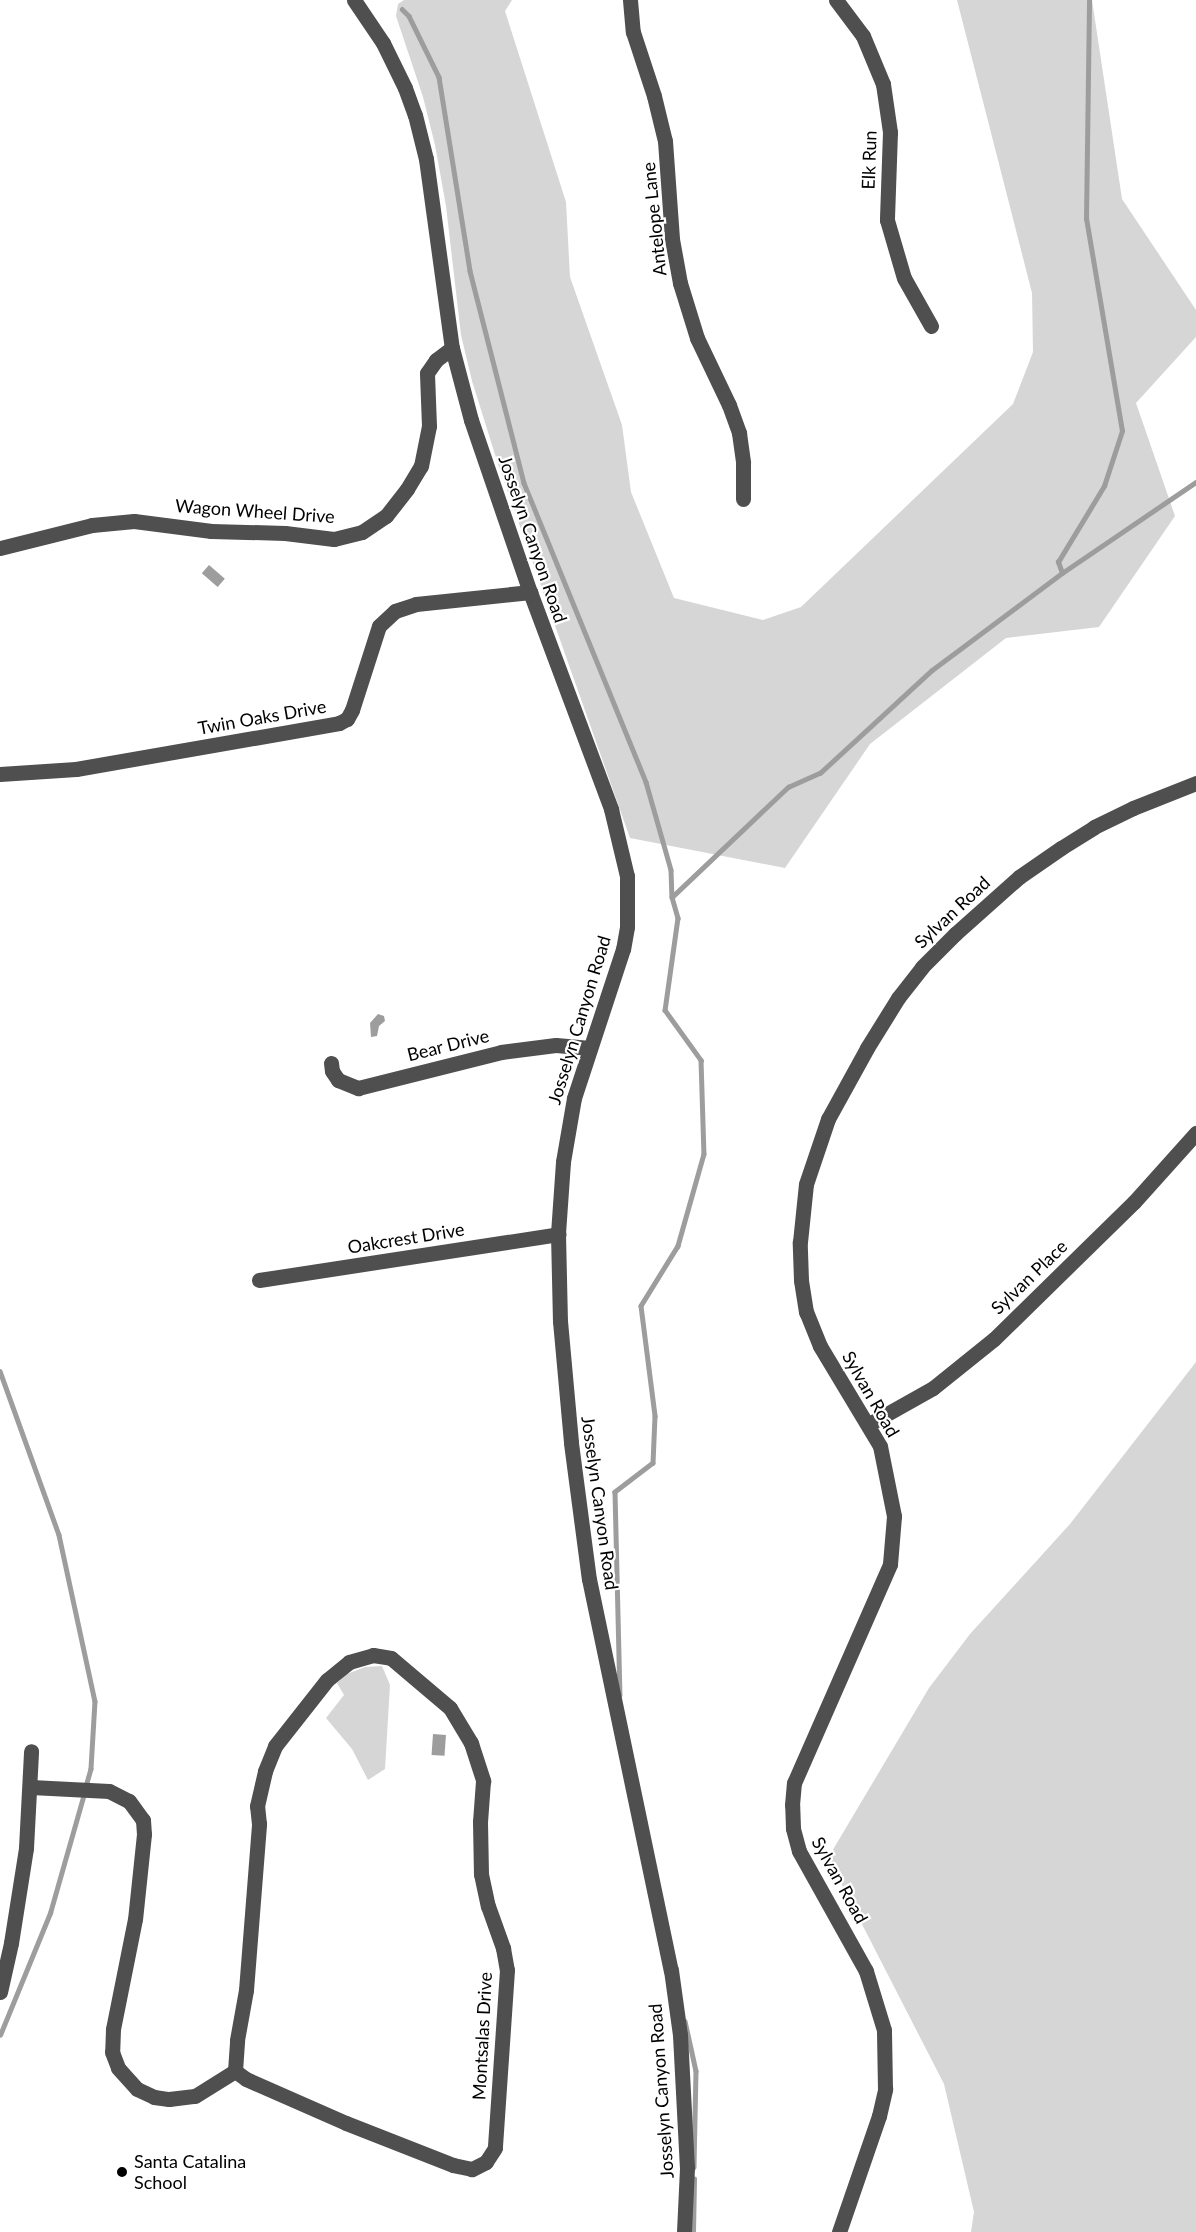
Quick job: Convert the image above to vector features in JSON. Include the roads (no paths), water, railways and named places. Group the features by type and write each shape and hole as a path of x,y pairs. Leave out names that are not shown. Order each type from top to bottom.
{"street":[{"name":"Antelope Lane","path":"630,0 633,32 654,96 665,141 672,238 680,283 697,338 729,405 739,433 743,463 743,499"},
{"name":"Elk Run","path":"836,0 862,36 883,84 890,132 887,220 901,271 931,326"},
{"name":"Josselyn Canyon Road","path":"361,3 387,51 415,115 426,159 452,348 471,420 530,592 611,809 627,876 627,917 623,949 572,1109 563,1162 558,1234 562,1365 583,1545 671,1970 681,2035 687,2168 684,2232"},
{"name":"Wagon Wheel Drive","path":"0,548 92,525 134,521 211,531 285,533 334,539 362,532 386,516 421,466 429,426 427,373 436,360 452,348"},
{"name":"Twin Oaks Drive","path":"0,774 76,769 339,723 347,719 352,710 379,626 395,611 416,604 530,592"},
{"name":"Sylvan Road","path":"839,2232 879,2116 885,2089 884,2030 866,1971 799,1851 792,1828 792,1805 794,1783 890,1564 894,1533 891,1492 885,1461 869,1424 820,1346 806,1312 801,1280 801,1213 806,1184 828,1119 898,998 922,967 991,900 1036,865 1094,827 1196,783"},
{"name":"Bear Drive","path":"331,1063 332,1071 338,1080 358,1088 501,1052 556,1045 590,1048"},
{"name":"Sylvan Place","path":"869,1424 933,1388 994,1339 1134,1202 1196,1133"},
{"name":"Oakcrest Drive","path":"259,1280 558,1234"},
{"name":"Montsalas Drive","path":"382,1655 391,1658 450,1708 471,1743 483,1781 480,1822 481,1874 488,1906 503,1948 507,1970 495,2148 486,2162 466,2170 346,2123 246,2079 235,2071 237,2040 246,1990 259,1824 257,1806 270,1758 297,1717 338,1669 360,1658 382,1655"},
{"path":"0,1992 22,1879 31,1787 31,1752"},
{"path":"31,1787 109,1791 129,1801 143,1820 144,1834 135,1919 112,2041 115,2060 124,2077 145,2093 169,2099 182,2099 200,2093 235,2071"}],"waterway":[{"path":"1062,573 1058,562 1104,486 1122,431 1086,219 1089,0"},
{"path":"402,9 409,16 439,77 470,271 524,483 646,782 671,870 672,897 678,918 665,1010 701,1060 704,1154 678,1246 641,1306 655,1416 653,1463 615,1492 620,1695"},
{"path":"672,897 788,787 820,773 932,670 1062,573 1196,482"},
{"path":"0,1371 59,1535 95,1701 91,1769 86,1786"},
{"path":"0,2035 50,1913 84,1794"},
{"path":"685,2021 696,2071 694,2167"},
{"path":"693,2232 694,2179"}],"place":[{"name":"Santa Catalina School","path":"122,2172"}]}
